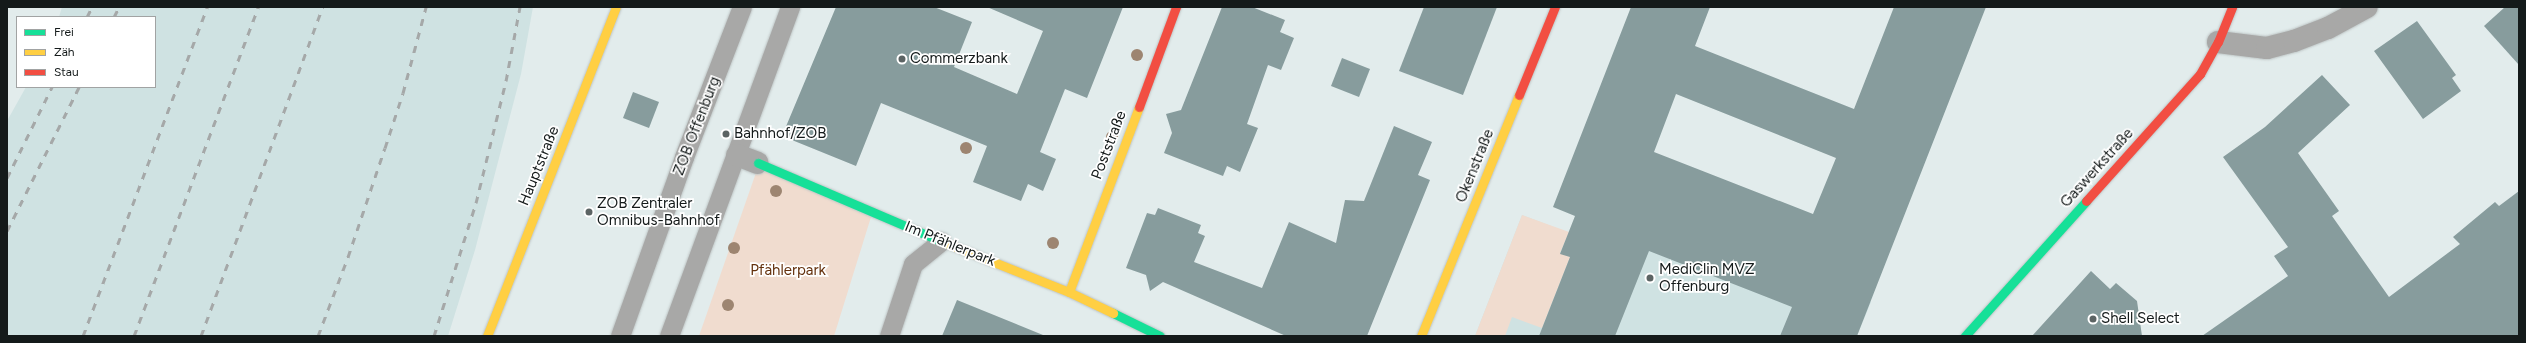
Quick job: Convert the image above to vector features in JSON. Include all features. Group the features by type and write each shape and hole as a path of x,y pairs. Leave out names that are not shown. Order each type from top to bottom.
{"street":[{"name":"Hauptstraße","path":"486,336 616,7"},
{"name":"Poststraße","path":"1069,292 1176,7"},
{"name":"Okenstraße","path":"1421,336 1555,7"},
{"name":"Gaswerkstraße","path":"1966,336 2200,74 2218,42 2232,7"},
{"path":"2218,42 2267,48 2294,42 2328,28 2367,7"},
{"name":"Im Pfählerpark","path":"738,155 941,241 1069,292 1160,336"}],"lane":[{"name":"ZOB Offenburg","path":"620,336 684,157 742,7"},
{"path":"669,336 738,155 790,7"},
{"path":"889,336 913,264 941,241"}],"shaded area":[{"path":"62,7 533,7 521,74 475,250 448,336 7,336 7,121 25,88 156,88 156,16 59,16"},
{"name":"MediClin MVZ Offenburg","path":"1522,215 1625,254 1641,222 1871,302 1857,336 1475,336"}],"green space":[{"name":"Pfählerpark","path":"758,167 871,217 834,336 699,336"},
{"path":"1522,215 1569,232 1560,253 1570,257 1542,328 1512,317 1505,336 1475,336"}],"building":[{"path":"836,7 934,7 972,22 954,67 1017,94 1043,31 987,7 1123,7 1087,98 1065,89 1040,152 1056,159 1043,191 1028,184 1021,201 973,182 987,146 881,103 856,166 782,136"},
{"path":"1222,7 1252,7 1285,20 1280,32 1294,38 1281,70 1268,65 1247,124 1258,128 1240,172 1227,166 1223,176 1164,153 1172,133 1166,114 1181,110"},
{"path":"1424,7 1497,7 1463,95 1399,71"},
{"path":"1631,7 1710,7 1695,46 1854,109 1894,7 1986,7 1857,336 1780,336 1792,307 1649,251 1615,336 1539,336 1570,257 1560,254 1575,216 1553,207","holes":["1676,94 1836,158 1813,214 1654,152"]},
{"path":"2505,7 2519,7 2519,65 2484,26"},
{"path":"2417,21 2456,75 2452,78 2461,91 2423,119 2374,51"},
{"path":"1342,58 1370,69 1359,97 1331,86"},
{"path":"2322,75 2350,105 2298,153 2339,211 2332,216 2389,297 2460,244 2453,237 2495,202 2499,206 2519,191 2519,336 2202,336 2288,276 2274,256 2288,247 2223,157 2265,127"},
{"path":"633,92 659,102 649,128 623,118"},
{"path":"1394,126 1432,142 1418,175 1430,180 1367,336 1286,336 1163,282 1150,291 1146,275 1126,268 1147,213 1155,215 1158,208 1201,225 1198,233 1205,236 1194,262 1262,288 1289,222 1336,243 1345,200 1364,201"},
{"name":"Shell Select","path":"2091,271 2110,289 2116,283 2137,301 2142,336 2032,336"},
{"path":"957,300 1043,335 1043,336 942,336"}],"railway":[{"path":"88,16 92,7"},
{"path":"114,16 119,7"},
{"path":"83,336 207,7"},
{"path":"134,336 258,7"},
{"path":"201,336 323,7"},
{"path":"318,336 348,257 385,148 403,93 426,7"},
{"path":"434,336 476,203 506,81 520,7"},
{"path":"7,178 52,88"},
{"path":"7,231 78,88"}],"traffic: fast":[{"path":"758,163 946,243"},
{"path":"1965,336 2086,201"},
{"path":"1113,313 1160,336"}],"traffic: slow":[{"path":"487,336 616,7"},
{"path":"1421,336 1519,95"},
{"path":"1069,292 1139,107"},
{"path":"946,243 1069,292 1113,313"}],"traffic: jam":[{"path":"1139,107 1176,7"},
{"path":"1519,95 1555,7"},
{"path":"2086,201 2200,74 2218,42 2232,7"}],"place":[{"name":"Commerzbank","path":"902,59"},
{"name":"Bahnhof/ZOB","path":"726,134"},
{"name":"ZOB Zentraler Omnibus-Bahnhof","path":"589,212"},
{"name":"MediClin MVZ Offenburg","path":"1650,278"},
{"name":"Shell Select","path":"2093,319"}]}
